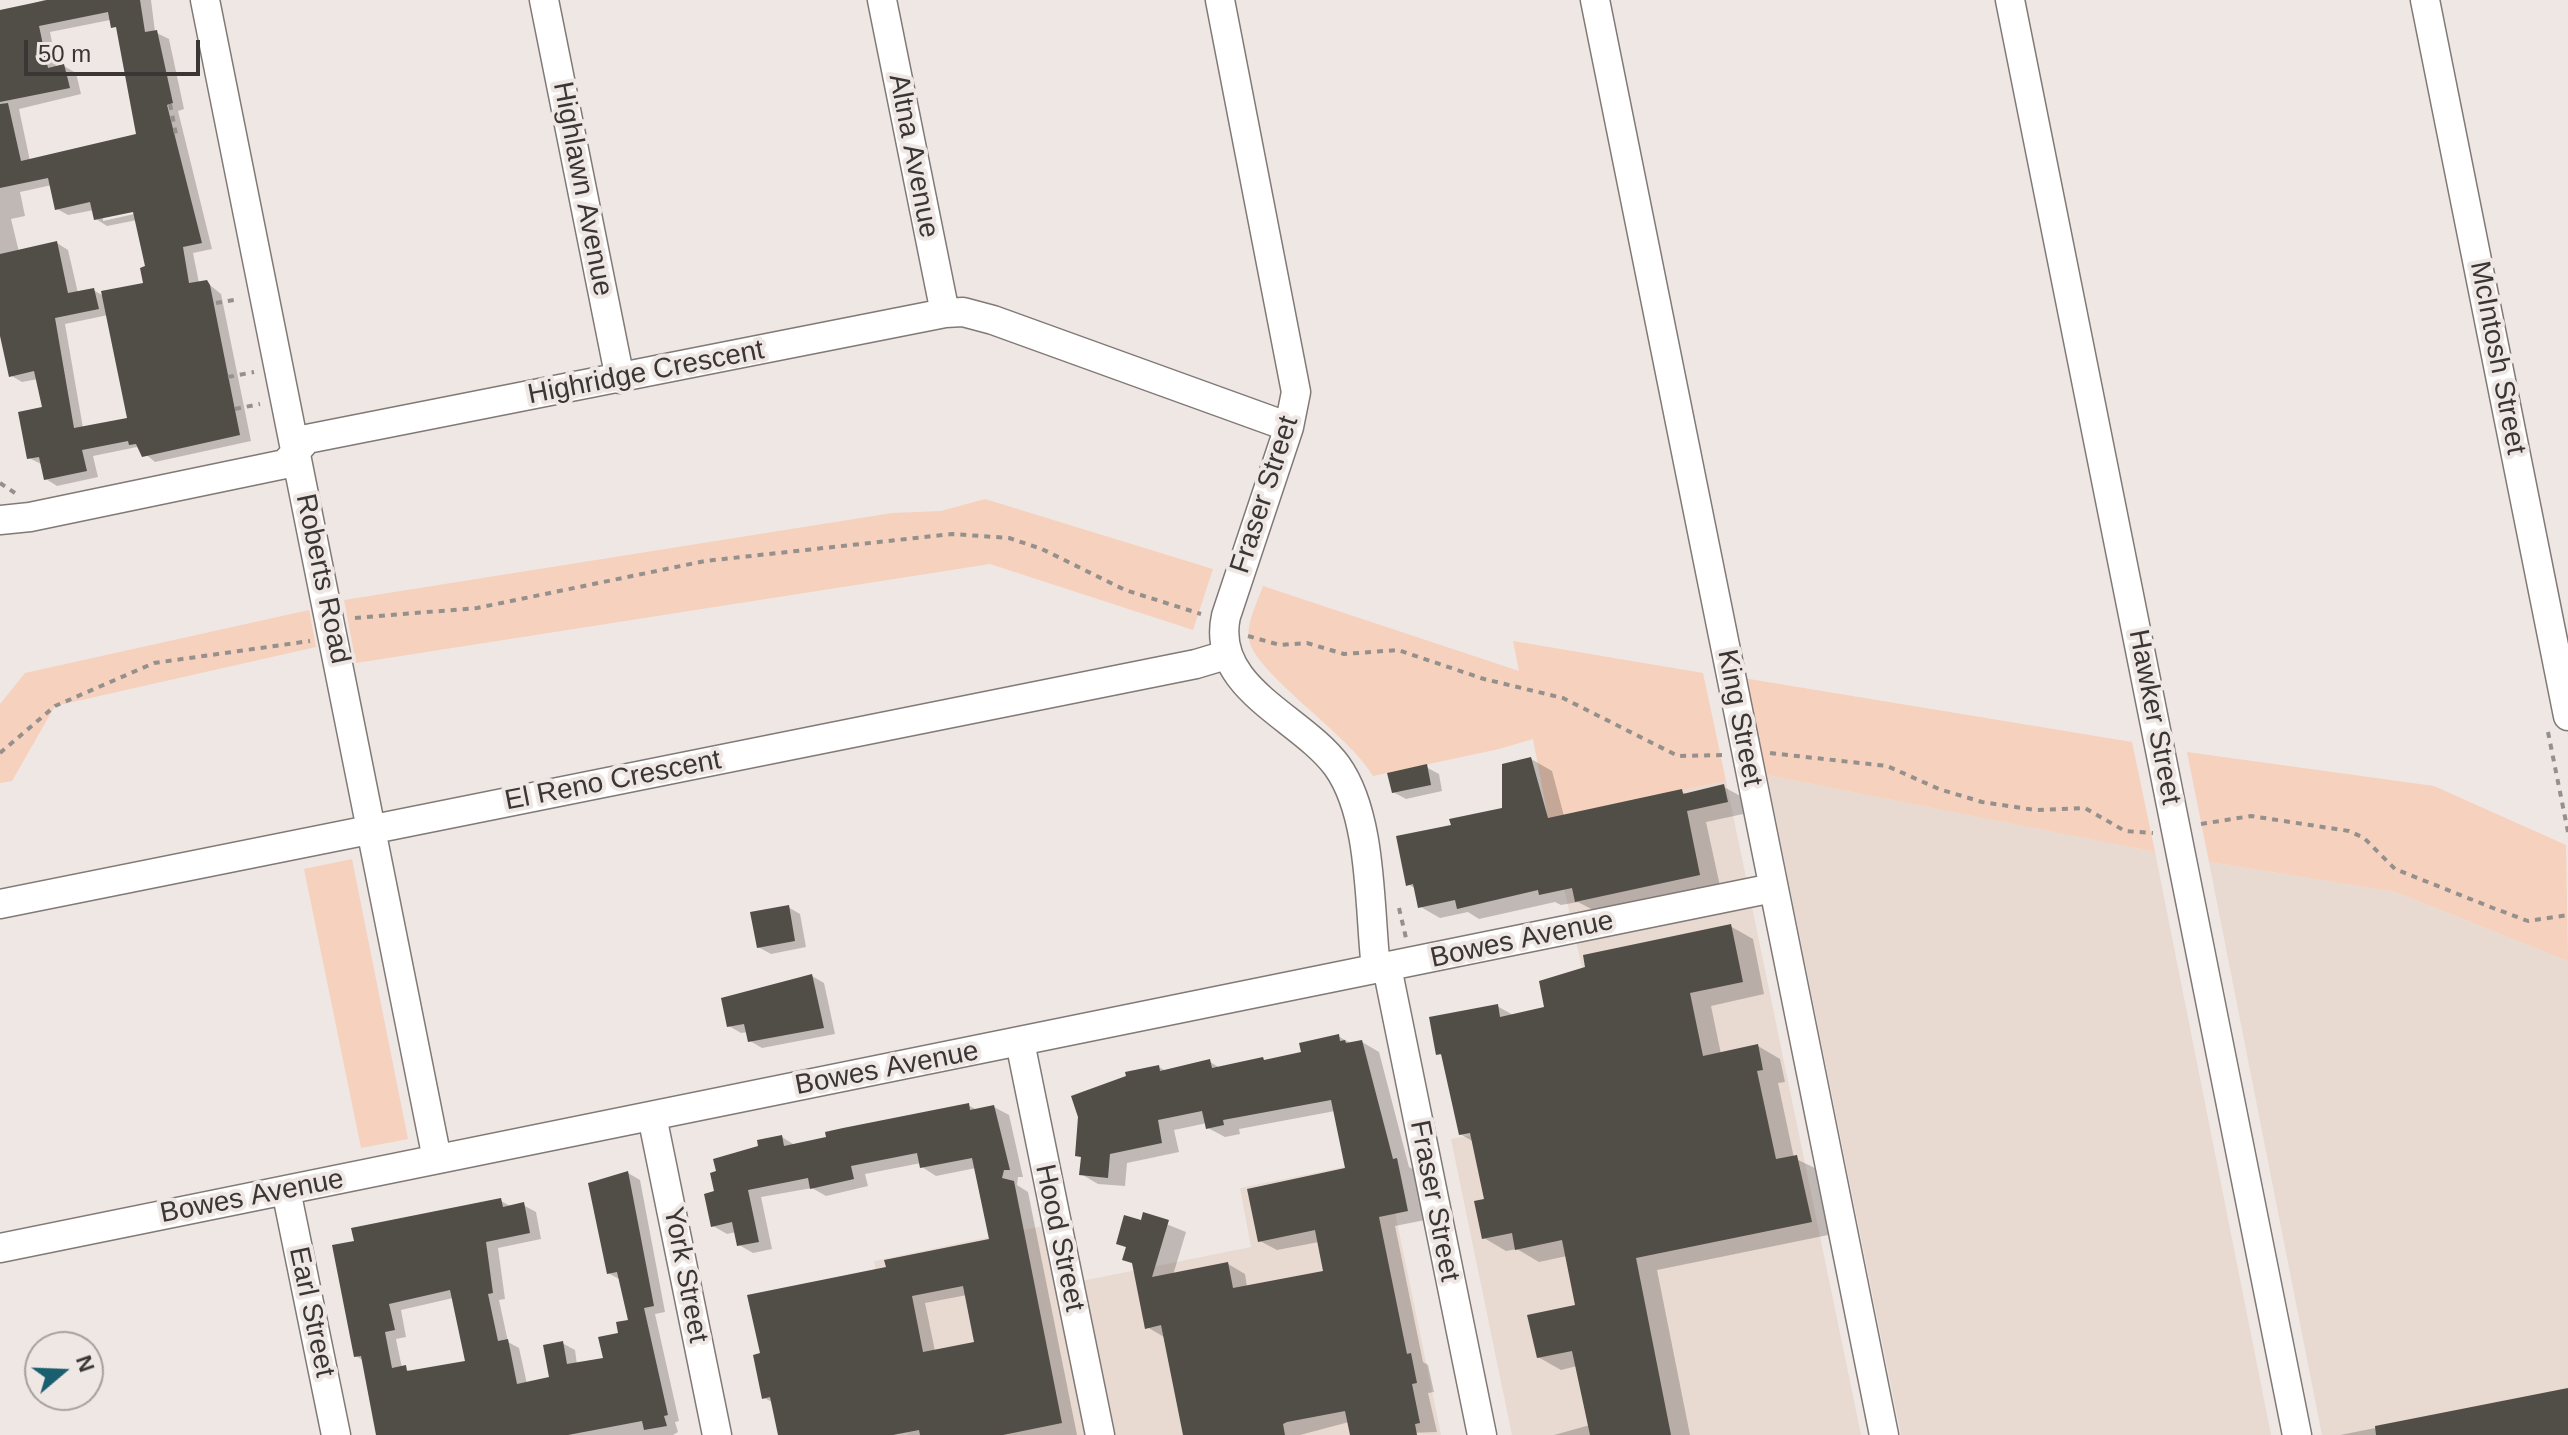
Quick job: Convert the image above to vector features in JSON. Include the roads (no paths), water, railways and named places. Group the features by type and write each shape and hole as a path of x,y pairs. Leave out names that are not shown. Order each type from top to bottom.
{"street":[{"name":"Roberts Road","path":"205,0 437,1159"},
{"name":"Highlawn Avenue","path":"544,0 620,379"},
{"name":"Altna Avenue","path":"882,0 945,313"},
{"name":"Fraser Street","path":"1220,0 1296,392 1289,427 1226,616 1223,629 1226,655 1237,675 1322,750 1344,777 1354,802 1482,1435"},
{"name":"King Street","path":"1595,0 1884,1435"},
{"name":"Hawker Street","path":"2010,0 2297,1435"},
{"name":"McIntosh Street","path":"2425,0 2568,716"},
{"name":"Highridge Crescent","path":"0,520 30,517 285,464 307,439 945,313 963,312 993,320 1289,427"},
{"name":"El Reno Crescent","path":"0,904 1196,664 1226,655"},
{"name":"Bowes Avenue","path":"0,1248 1020,1042 1388,961 1773,888"},
{"name":"Hood Street","path":"1020,1042 1100,1435"},
{"name":"York Street","path":"652,1116 717,1435"},
{"name":"Earl Street","path":"286,1190 336,1435"}]}
